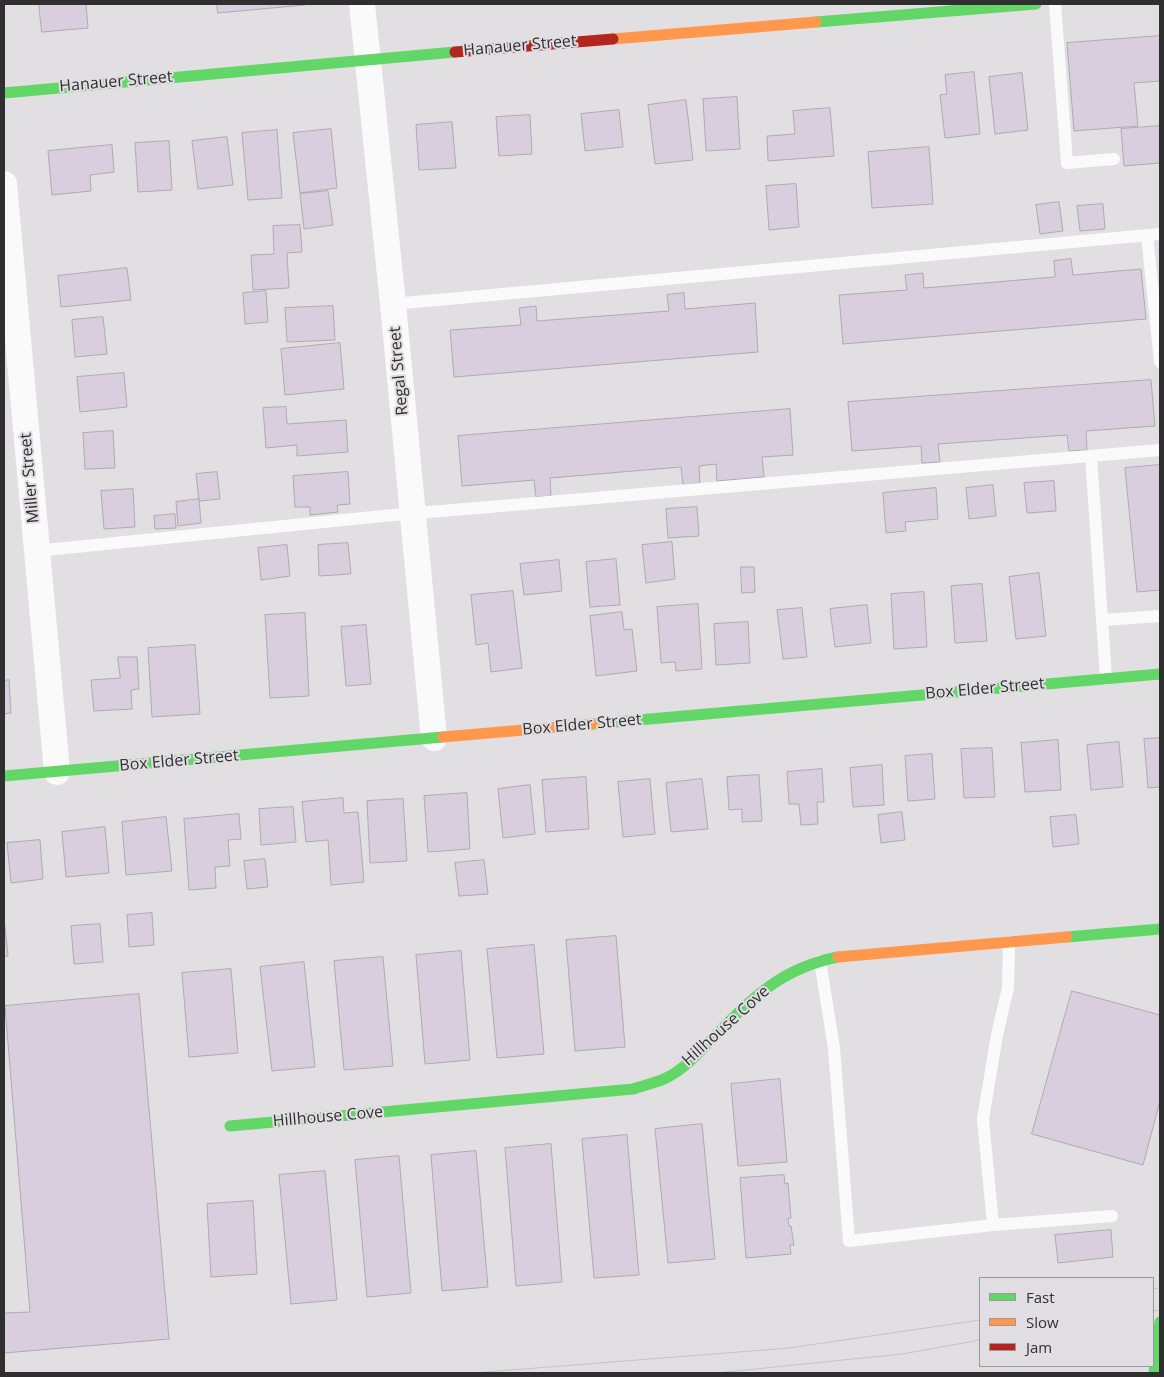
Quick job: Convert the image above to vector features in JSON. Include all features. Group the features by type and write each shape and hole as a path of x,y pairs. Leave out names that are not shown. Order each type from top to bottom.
{"street":[{"name":"Regal Street","path":"362,4 393,304 434,738"},
{"name":"Hanauer Street","path":"4,93 368,59 1036,4"},
{"name":"Miller Street","path":"4,184 57,772"},
{"name":"Box Elder Street","path":"4,776 1160,674"},
{"name":"Hillhouse Cove","path":"230,1126 632,1089 666,1078 681,1068 773,983 795,969 820,961 1160,929"},
{"path":"1154,1373 1160,1322"}],"lane":[{"path":"1055,4 1068,162 1114,159"},
{"path":"393,304 1160,234"},
{"path":"1147,235 1160,362"},
{"path":"36,551 412,514 1160,450"},
{"path":"1090,456 1106,678"},
{"path":"1103,620 1160,616"},
{"path":"992,1225 983,1119 996,1035 1008,988 1009,942"},
{"path":"820,961 834,1048 849,1241 992,1225 1112,1216"}],"building":[{"path":"39,4 86,4 88,28 42,32"},
{"path":"217,4 305,4 305,5 218,13"},
{"path":"1160,36 1160,81 1134,83 1138,126 1074,131 1067,43"},
{"path":"974,72 980,134 945,138 940,95 947,94 945,75"},
{"path":"1022,73 1028,130 995,134 989,77"},
{"path":"737,97 740,149 706,151 703,99"},
{"path":"686,100 693,160 655,164 648,105"},
{"path":"830,108 834,156 768,161 767,136 795,134 793,111"},
{"path":"619,110 623,147 585,151 581,114"},
{"path":"530,115 532,154 499,156 496,117"},
{"path":"452,122 456,168 419,170 416,125"},
{"path":"1160,126 1160,163 1124,166 1121,129"},
{"path":"331,129 337,188 300,193 293,133"},
{"path":"277,130 282,198 248,200 242,133"},
{"path":"227,137 233,185 198,189 192,141"},
{"path":"169,141 172,190 138,192 135,143"},
{"path":"112,145 114,172 90,175 91,191 52,195 48,151"},
{"path":"929,147 933,204 872,208 868,152"},
{"path":"796,184 799,227 769,230 766,186"},
{"path":"328,191 333,225 304,229 300,194"},
{"path":"1059,202 1063,231 1040,234 1036,205"},
{"path":"1103,204 1105,229 1080,231 1077,206"},
{"path":"300,225 302,252 287,253 289,288 253,290 251,255 274,254 273,226"},
{"path":"1071,259 1073,275 1141,269 1146,319 843,344 839,295 907,290 905,275 923,273 924,288 1055,277 1054,261"},
{"path":"127,268 131,300 61,307 58,276"},
{"path":"266,291 268,322 245,324 243,293"},
{"path":"684,293 685,309 755,303 758,352 454,377 450,330 521,325 519,308 536,306 537,321 669,311 667,295"},
{"path":"333,306 335,340 287,342 285,308"},
{"path":"103,317 107,354 75,357 72,320"},
{"path":"340,343 344,389 285,395 281,349"},
{"path":"124,373 127,407 80,412 77,377"},
{"path":"1151,380 1155,426 1086,431 1087,450 1069,451 1067,435 938,444 940,462 922,463 921,446 852,451 848,402"},
{"path":"286,407 287,424 346,420 348,452 297,456 297,445 266,448 263,408"},
{"path":"790,409 793,455 762,457 764,477 717,481 716,464 699,466 700,483 683,485 681,467 550,478 551,496 536,497 534,480 462,486 458,436"},
{"path":"113,431 115,468 85,469 83,433"},
{"path":"1160,465 1160,590 1137,592 1125,468"},
{"path":"217,472 220,499 199,501 196,474"},
{"path":"348,472 350,504 337,505 338,512 310,515 310,507 295,507 293,476"},
{"path":"1054,481 1056,511 1027,513 1024,483"},
{"path":"993,485 996,516 969,519 966,488"},
{"path":"936,488 938,519 905,522 906,531 886,533 883,493"},
{"path":"133,489 135,527 104,529 101,491"},
{"path":"199,499 201,523 178,526 176,502"},
{"path":"697,507 699,536 668,538 666,509"},
{"path":"175,514 176,528 155,529 154,516"},
{"path":"672,542 675,579 646,583 642,545"},
{"path":"348,543 351,574 319,576 318,545"},
{"path":"287,545 290,576 261,580 258,548"},
{"path":"616,559 620,605 590,607 586,562"},
{"path":"559,560 562,591 524,595 520,564"},
{"path":"741,567 754,567 755,592 742,593"},
{"path":"1039,573 1046,636 1016,639 1009,577"},
{"path":"982,584 987,641 955,643 951,586"},
{"path":"513,591 522,668 491,672 488,643 476,645 471,595"},
{"path":"924,592 927,647 894,649 891,594"},
{"path":"698,604 702,669 676,671 675,662 661,663 657,607"},
{"path":"867,605 871,643 835,647 830,609"},
{"path":"802,608 807,657 783,659 777,610"},
{"path":"622,612 624,630 632,629 637,671 596,676 590,616"},
{"path":"305,613 309,696 270,698 265,615"},
{"path":"748,622 750,663 716,665 714,624"},
{"path":"366,625 371,684 346,686 341,627"},
{"path":"195,645 200,714 152,717 148,648"},
{"path":"118,657 137,657 139,689 131,690 132,709 94,711 91,680 120,678"},
{"path":"9,680 11,713 4,714 4,681"},
{"path":"1160,738 1160,787 1148,788 1144,739"},
{"path":"1058,740 1061,790 1025,792 1021,743"},
{"path":"1119,742 1123,787 1091,790 1087,745"},
{"path":"992,748 995,797 964,798 961,749"},
{"path":"932,754 935,799 908,801 905,756"},
{"path":"882,765 884,805 853,807 850,768"},
{"path":"822,769 824,802 817,802 818,824 801,825 799,804 789,804 787,772"},
{"path":"759,775 762,821 742,822 742,809 729,810 727,777"},
{"path":"586,777 589,829 546,832 542,780"},
{"path":"650,779 655,834 623,837 618,782"},
{"path":"702,779 708,829 671,832 666,783"},
{"path":"530,785 535,834 503,838 498,789"},
{"path":"467,793 470,849 428,852 424,796"},
{"path":"343,798 344,813 358,812 364,882 331,885 328,840 306,842 302,802"},
{"path":"403,799 407,861 370,863 367,801"},
{"path":"293,807 296,842 261,845 259,809"},
{"path":"902,812 905,840 881,843 878,815"},
{"path":"239,814 241,839 228,840 230,866 215,867 216,888 189,890 184,819"},
{"path":"1076,815 1079,844 1053,847 1050,817"},
{"path":"166,817 172,871 126,875 122,822"},
{"path":"105,827 109,873 66,877 62,832"},
{"path":"40,840 43,879 11,883 7,843"},
{"path":"265,859 268,887 247,889 244,861"},
{"path":"484,860 488,894 459,896 455,863"},
{"path":"152,913 154,945 129,947 127,915"},
{"path":"100,924 103,962 74,964 71,926"},
{"path":"5,926 8,956 4,956"},
{"path":"616,936 625,1047 575,1051 566,940"},
{"path":"534,945 544,1054 497,1058 487,949"},
{"path":"461,951 470,1060 425,1064 416,955"},
{"path":"383,957 393,1066 344,1070 334,961"},
{"path":"304,962 315,1067 272,1071 260,967"},
{"path":"231,969 238,1053 189,1057 182,973"},
{"path":"1072,991 1160,1015 1160,1101 1143,1165 1032,1134"},
{"path":"139,994 169,1339 4,1353 4,1313 30,1312 5,1006"},
{"path":"780,1079 787,1162 738,1166 731,1084"},
{"path":"702,1124 715,1259 668,1263 655,1129"},
{"path":"627,1135 639,1275 594,1278 582,1139"},
{"path":"551,1144 562,1282 516,1286 505,1148"},
{"path":"476,1151 488,1287 442,1291 431,1155"},
{"path":"399,1156 411,1293 367,1297 355,1160"},
{"path":"325,1171 337,1300 291,1304 279,1175"},
{"path":"784,1175 785,1184 788,1183 791,1218 788,1218 794,1245 790,1245 791,1254 746,1258 740,1178"},
{"path":"253,1201 257,1274 211,1277 207,1204"},
{"path":"1111,1230 1113,1257 1058,1263 1055,1235"}],"tram line":[{"path":"1154,1289 1160,1288"},
{"path":"1154,1311 1160,1310"},
{"path":"473,1373 789,1348 979,1320"},
{"path":"716,1373 902,1354 979,1340"}],"traffic: fast":[{"path":"816,22 1036,4"},
{"path":"4,93 455,52"},
{"path":"593,724 1160,674"},
{"path":"4,776 443,737"},
{"path":"1067,937 1160,929"},
{"path":"230,1126 633,1089 662,1080 685,1066 754,998 783,977 818,962 838,957"},
{"path":"1154,1373 1160,1322"}],"traffic: slow":[{"path":"613,39 816,22"},
{"path":"443,737 593,724"},
{"path":"838,957 1067,937"}],"traffic: jam":[{"path":"455,52 613,39"}]}
